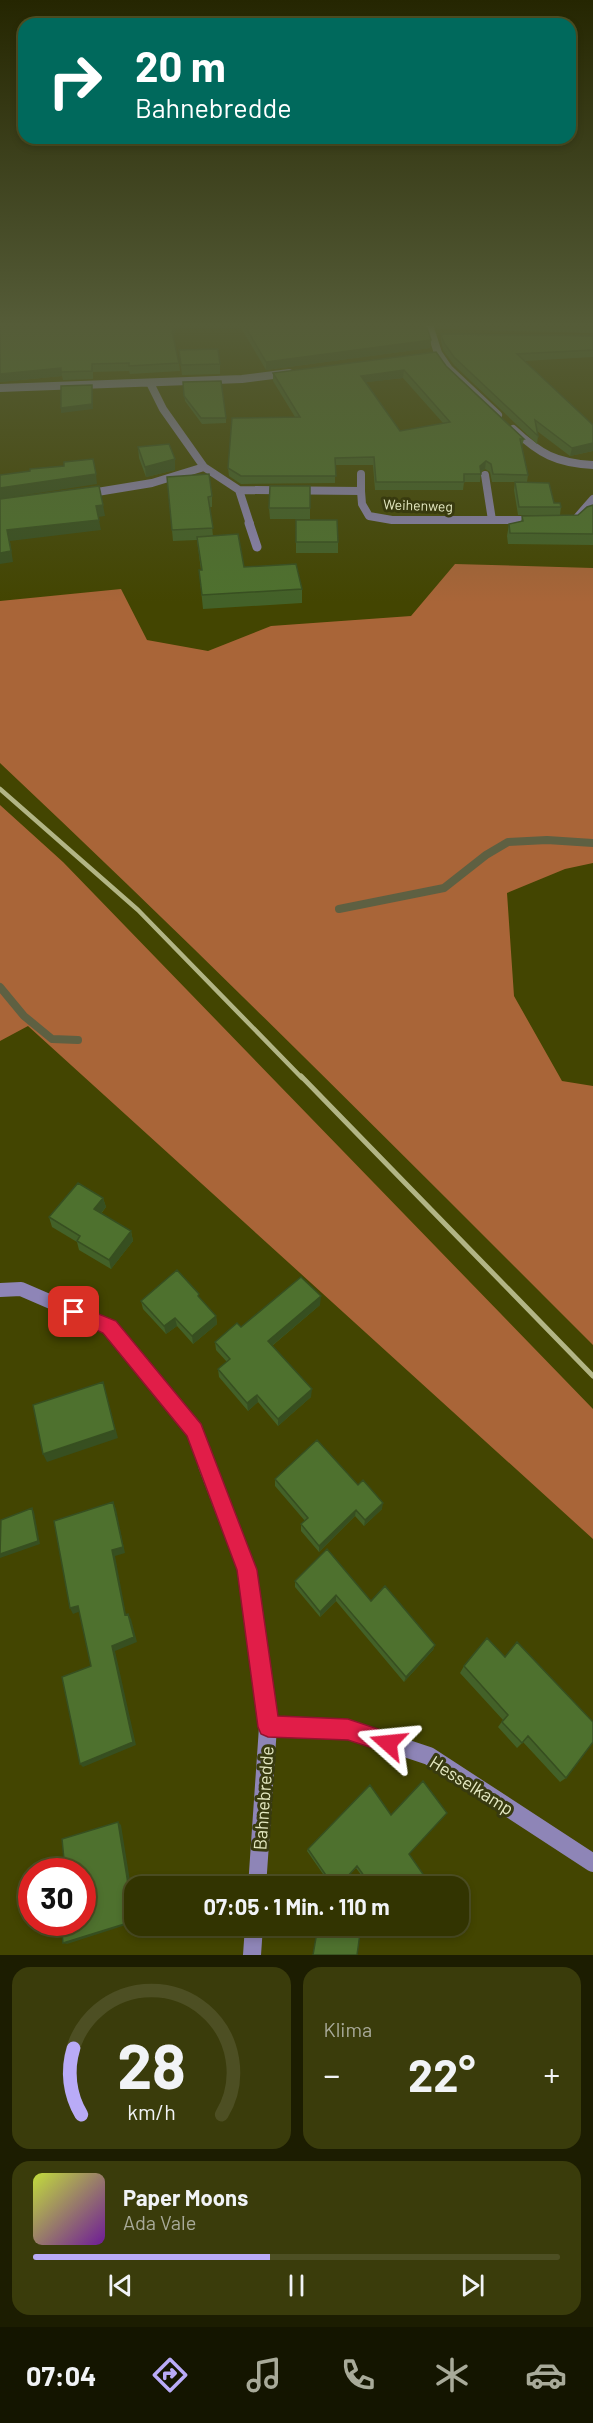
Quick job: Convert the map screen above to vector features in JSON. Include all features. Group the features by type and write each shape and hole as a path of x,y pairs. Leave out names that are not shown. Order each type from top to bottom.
{"street":[{"path":"170,419 204,467 239,490 361,491"},
{"path":"509,426 535,450 550,459 593,465"},
{"path":"71,496 152,483 204,467"},
{"name":"Weihenweg","path":"361,474 362,504 369,516 392,520 550,520"},
{"path":"485,475 492,520"},
{"path":"239,490 257,547"},
{"path":"562,520 574,520 593,499"},
{"name":"Bahnebredde","path":"0,1290 21,1289 110,1327 194,1430 247,1570 268,1727 258,1876"},
{"name":"Hesselkamp","path":"268,1727 348,1729 429,1756 593,1863"},
{"path":"252,1955 253,1936"}],"shaded area":[{"path":"455,564 593,568 593,863 565,869 507,893 514,996 562,1081 593,1086 593,1345 225,979 0,763 0,601 121,589 147,640 208,651 271,626 411,616"},
{"path":"0,805 63,862 593,1409 593,1539 28,1026 0,1041"}],"building":[{"path":"232,419 392,419 400,431 450,422 448,419 503,419 524,439 520,439 528,475 493,474 491,464 486,461 480,466 481,474 464,474 464,482 376,482 374,457 335,458 336,476 241,476 228,468"},
{"path":"520,419 587,419 593,425 593,443 572,448 535,420 538,436"},
{"path":"169,444 175,459 145,467 138,447"},
{"path":"93,459 96,474 0,488 0,475 64,466 64,462"},
{"path":"209,474 212,496 208,497 213,528 172,530 167,477"},
{"path":"515,482 549,483 554,503 560,503 561,507 519,507"},
{"path":"99,486 103,505 96,506 99,520 7,530 11,551 0,553 0,499"},
{"path":"270,486 310,486 310,508 269,508"},
{"path":"593,505 593,534 510,533 509,524 523,521 522,516 578,515"},
{"path":"296,520 337,520 338,542 296,542"},
{"path":"238,534 244,567 296,564 302,589 202,595 199,570 202,570 197,537"},
{"path":"78,1183 103,1198 94,1209 131,1231 109,1260 77,1241 80,1236 49,1217"},
{"path":"177,1270 216,1316 192,1336 175,1318 164,1326 141,1301"},
{"path":"301,1277 321,1296 268,1341 312,1389 278,1419 257,1395 247,1403 218,1369 230,1359 215,1342 237,1323 241,1327"},
{"path":"103,1382 115,1430 43,1454 33,1405"},
{"path":"317,1440 358,1485 363,1480 383,1503 365,1520 356,1510 319,1546 301,1524 308,1518 275,1479"},
{"path":"113,1502 123,1547 112,1550 125,1615 128,1614 134,1637 112,1646 133,1742 80,1764 62,1677 91,1666 78,1606 70,1608 54,1521"},
{"path":"32,1508 38,1541 0,1554 1,1520"},
{"path":"327,1549 371,1601 385,1586 435,1645 406,1677 336,1595 320,1612 295,1581"},
{"path":"487,1638 505,1657 517,1642 593,1722 593,1742 566,1778 528,1736 522,1743 502,1722 508,1715 464,1666"},
{"path":"423,1781 447,1813 409,1854 424,1876 364,1876 357,1866 348,1876 326,1876 308,1849 370,1785 391,1815"},
{"path":"118,1822 127,1876 124,1876 124,1924 96,1933 96,1858 64,1858 62,1839"},
{"path":"62,1936 86,1936 63,1943"},
{"path":"316,1936 360,1936 357,1955 313,1955"}],"waterway":[{"path":"339,909 444,888 486,855 508,842 547,840 593,843"},
{"path":"0,987 24,1016 52,1039 78,1040"}],"railway":[{"path":"0,789 138,910 302,1078"},
{"path":"301,1076 593,1376"}],"route":[{"path":"74,1312 110,1327 194,1430 247,1570 268,1727 348,1729 388,1743"}]}
